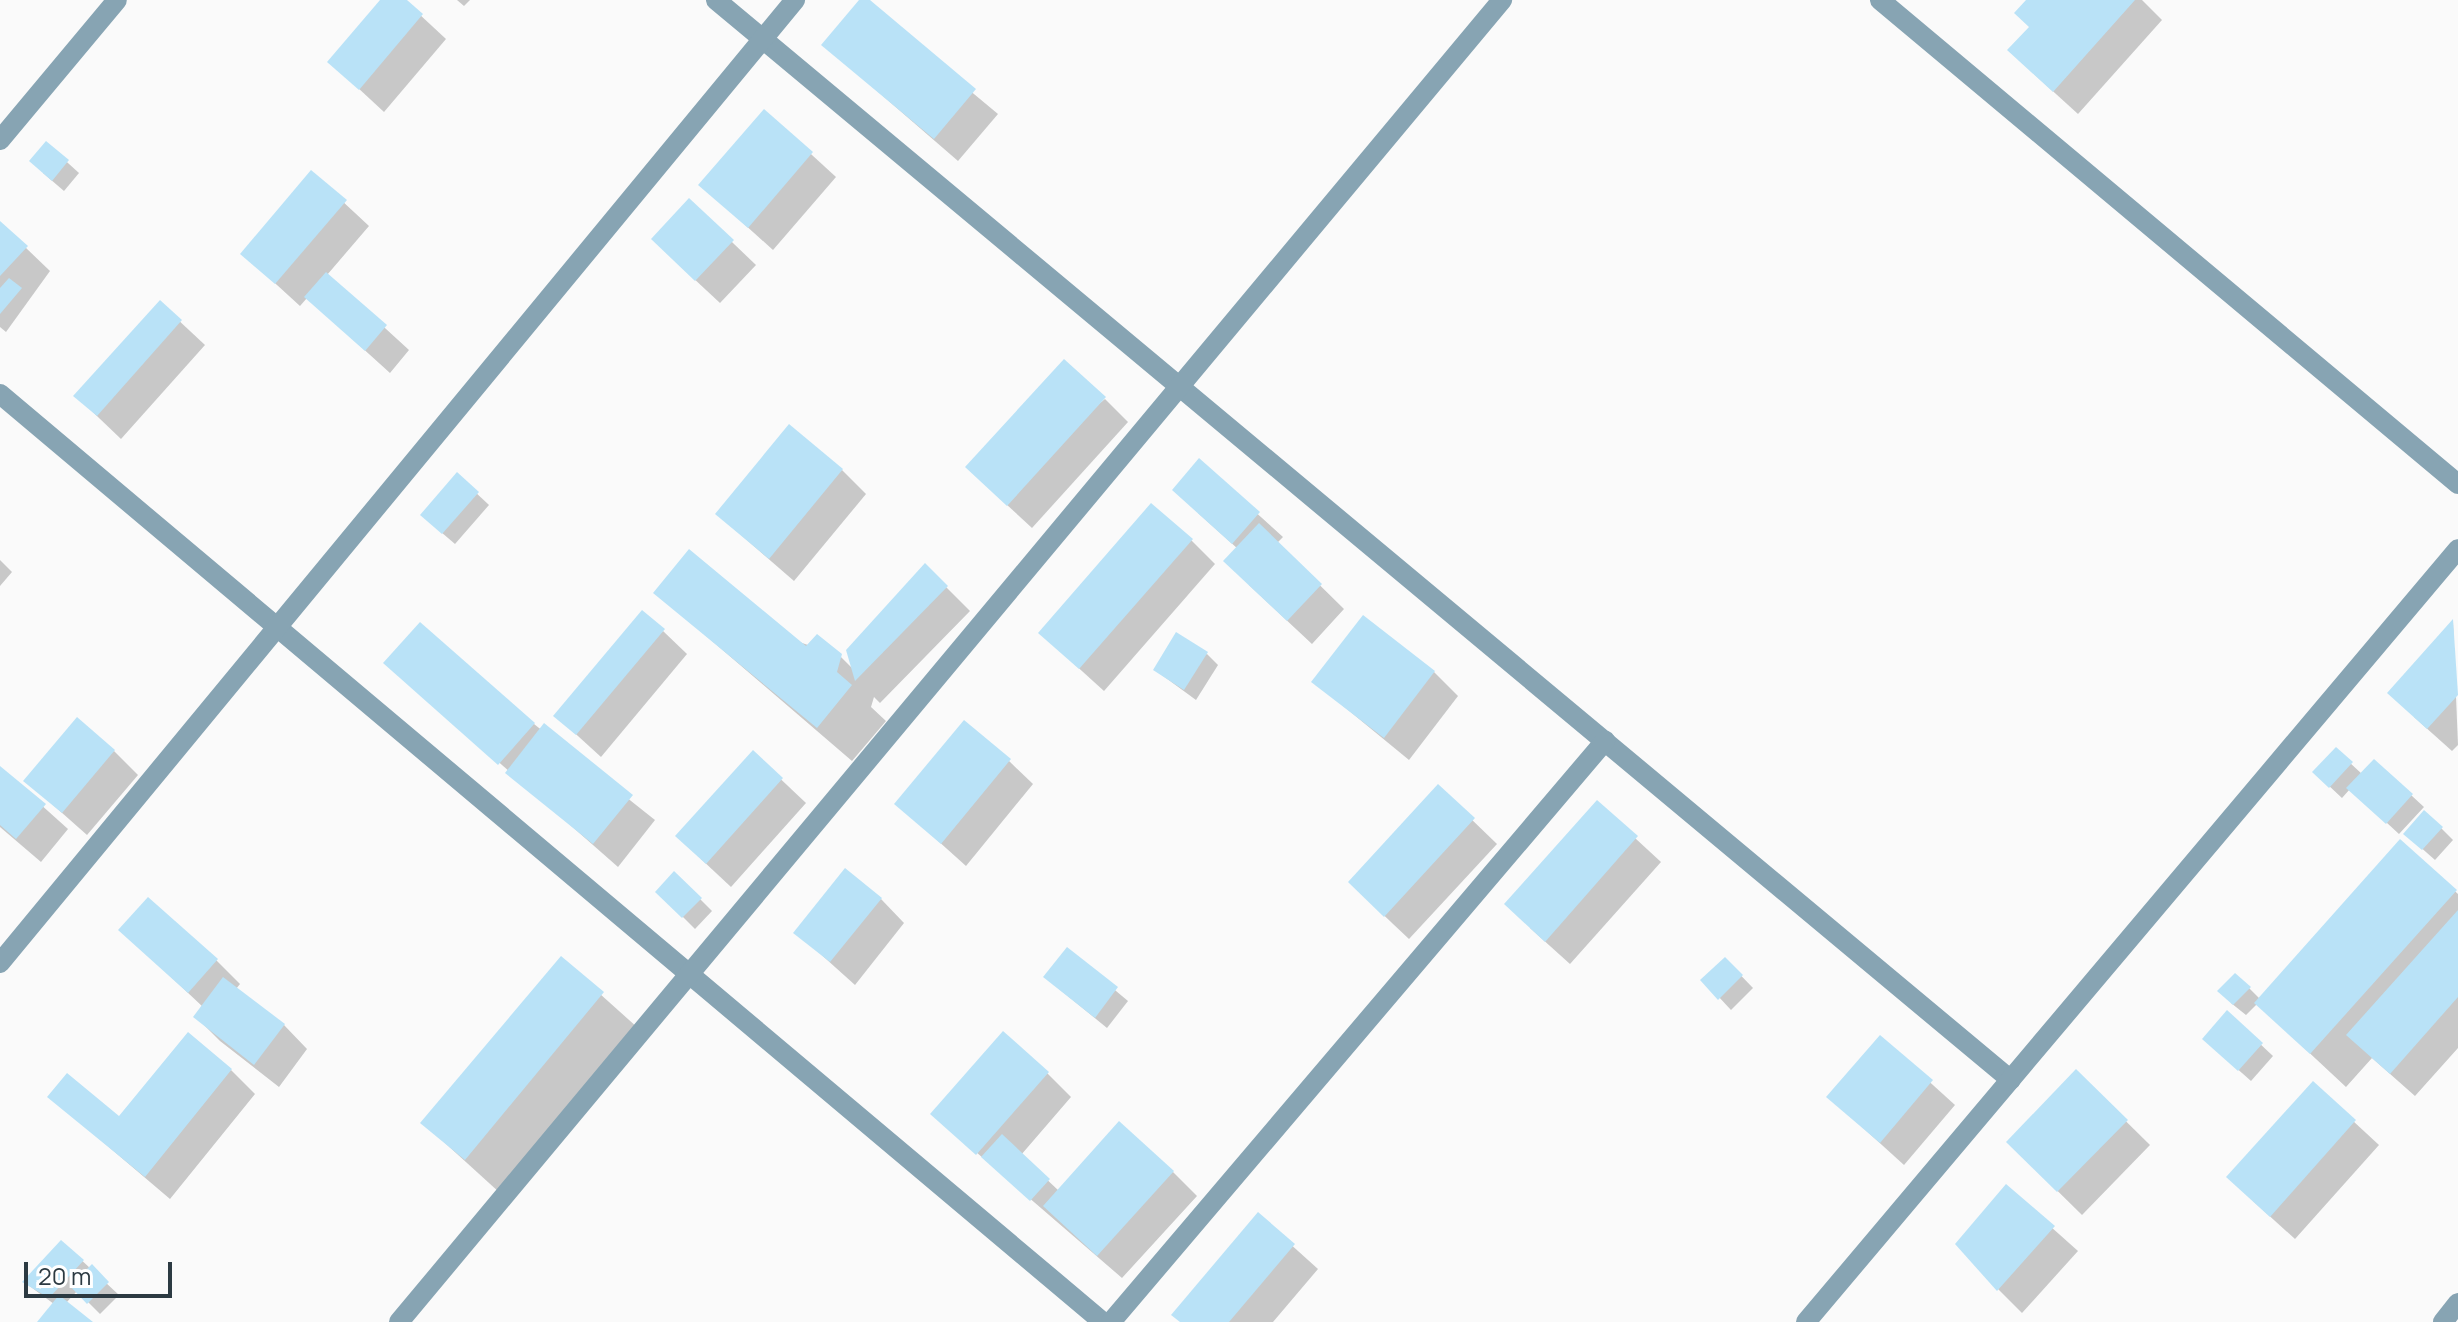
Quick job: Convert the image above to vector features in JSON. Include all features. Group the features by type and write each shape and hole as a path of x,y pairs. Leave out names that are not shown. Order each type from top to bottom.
{"street":[{"path":"0,140 117,0"},
{"path":"716,0 2011,1080"},
{"path":"0,963 795,0"},
{"path":"399,1322 1502,0"},
{"path":"1880,0 2458,484"},
{"path":"0,394 1103,1322"},
{"path":"1806,1322 2458,549"},
{"path":"1111,1322 1605,741"},
{"path":"2443,1322 2458,1303"}],"building":[{"path":"380,0 407,0 423,14 359,90 327,62"},
{"path":"859,0 870,0 976,89 934,139 821,45"},
{"path":"2026,0 2135,0 2053,92 2007,50 2029,27 2014,13"},
{"path":"764,109 813,152 748,228 698,185"},
{"path":"46,141 69,160 52,181 29,161"},
{"path":"311,170 347,200 275,284 240,254"},
{"path":"689,198 734,240 695,281 651,239"},
{"path":"0,221 28,246 0,276"},
{"path":"326,272 387,325 365,351 304,297"},
{"path":"9,278 22,288 0,314 0,288"},
{"path":"160,300 182,320 97,416 73,396"},
{"path":"1064,359 1106,397 1007,506 965,467"},
{"path":"789,424 843,469 769,559 715,514"},
{"path":"1199,458 1260,512 1232,544 1172,490"},
{"path":"457,472 479,492 442,534 420,515"},
{"path":"1151,503 1193,539 1079,669 1038,633"},
{"path":"1259,523 1322,584 1287,621 1223,561"},
{"path":"689,549 806,646 817,634 842,654 837,672 852,685 817,728 653,593"},
{"path":"925,563 948,586 855,681 846,650"},
{"path":"642,610 665,629 576,735 553,716"},
{"path":"1363,615 1435,671 1384,738 1311,682"},
{"path":"2453,619 2458,695 2427,729 2387,693"},
{"path":"420,622 535,723 498,765 383,663"},
{"path":"1176,632 1208,652 1184,690 1153,670"},
{"path":"77,717 115,750 62,813 23,781"},
{"path":"964,720 1011,759 941,844 894,804"},
{"path":"544,723 633,795 593,844 505,773"},
{"path":"2336,747 2353,762 2329,788 2312,772"},
{"path":"753,750 783,778 706,864 675,836"},
{"path":"2374,759 2413,794 2386,824 2346,788"},
{"path":"0,766 46,804 16,839 0,825"},
{"path":"1438,784 1475,818 1384,917 1348,882"},
{"path":"1597,800 1638,836 1545,942 1504,904"},
{"path":"2424,810 2443,827 2422,850 2403,834"},
{"path":"2400,839 2457,890 2310,1054 2254,1003"},
{"path":"845,868 882,898 830,962 793,933"},
{"path":"674,871 702,898 682,918 655,892"},
{"path":"148,897 218,959 188,993 118,930"},
{"path":"2458,910 2458,997 2390,1074 2346,1035"},
{"path":"1067,947 1118,987 1095,1018 1043,977"},
{"path":"561,956 604,992 465,1160 420,1123"},
{"path":"1725,957 1743,975 1718,1000 1700,980"},
{"path":"2235,973 2251,987 2233,1005 2217,991"},
{"path":"223,977 285,1024 254,1065 193,1017"},
{"path":"2227,1010 2263,1043 2238,1071 2202,1039"},
{"path":"1003,1031 1049,1072 976,1155 930,1114"},
{"path":"188,1032 232,1069 145,1177 47,1097 67,1073 119,1116"},
{"path":"1880,1035 1933,1080 1880,1143 1826,1097"},
{"path":"2076,1069 2128,1120 2057,1192 2006,1142"},
{"path":"2313,1081 2356,1120 2270,1217 2226,1177"},
{"path":"1119,1121 1174,1171 1097,1256 1043,1206"},
{"path":"1002,1134 1050,1179 1030,1201 981,1157"},
{"path":"2006,1184 2055,1226 1997,1291 1955,1244"},
{"path":"1258,1212 1295,1244 1229,1322 1180,1322 1171,1315"},
{"path":"61,1240 84,1260 49,1298 22,1282"},
{"path":"92,1264 109,1282 87,1304 70,1286"},
{"path":"59,1295 93,1322 37,1322"}]}
